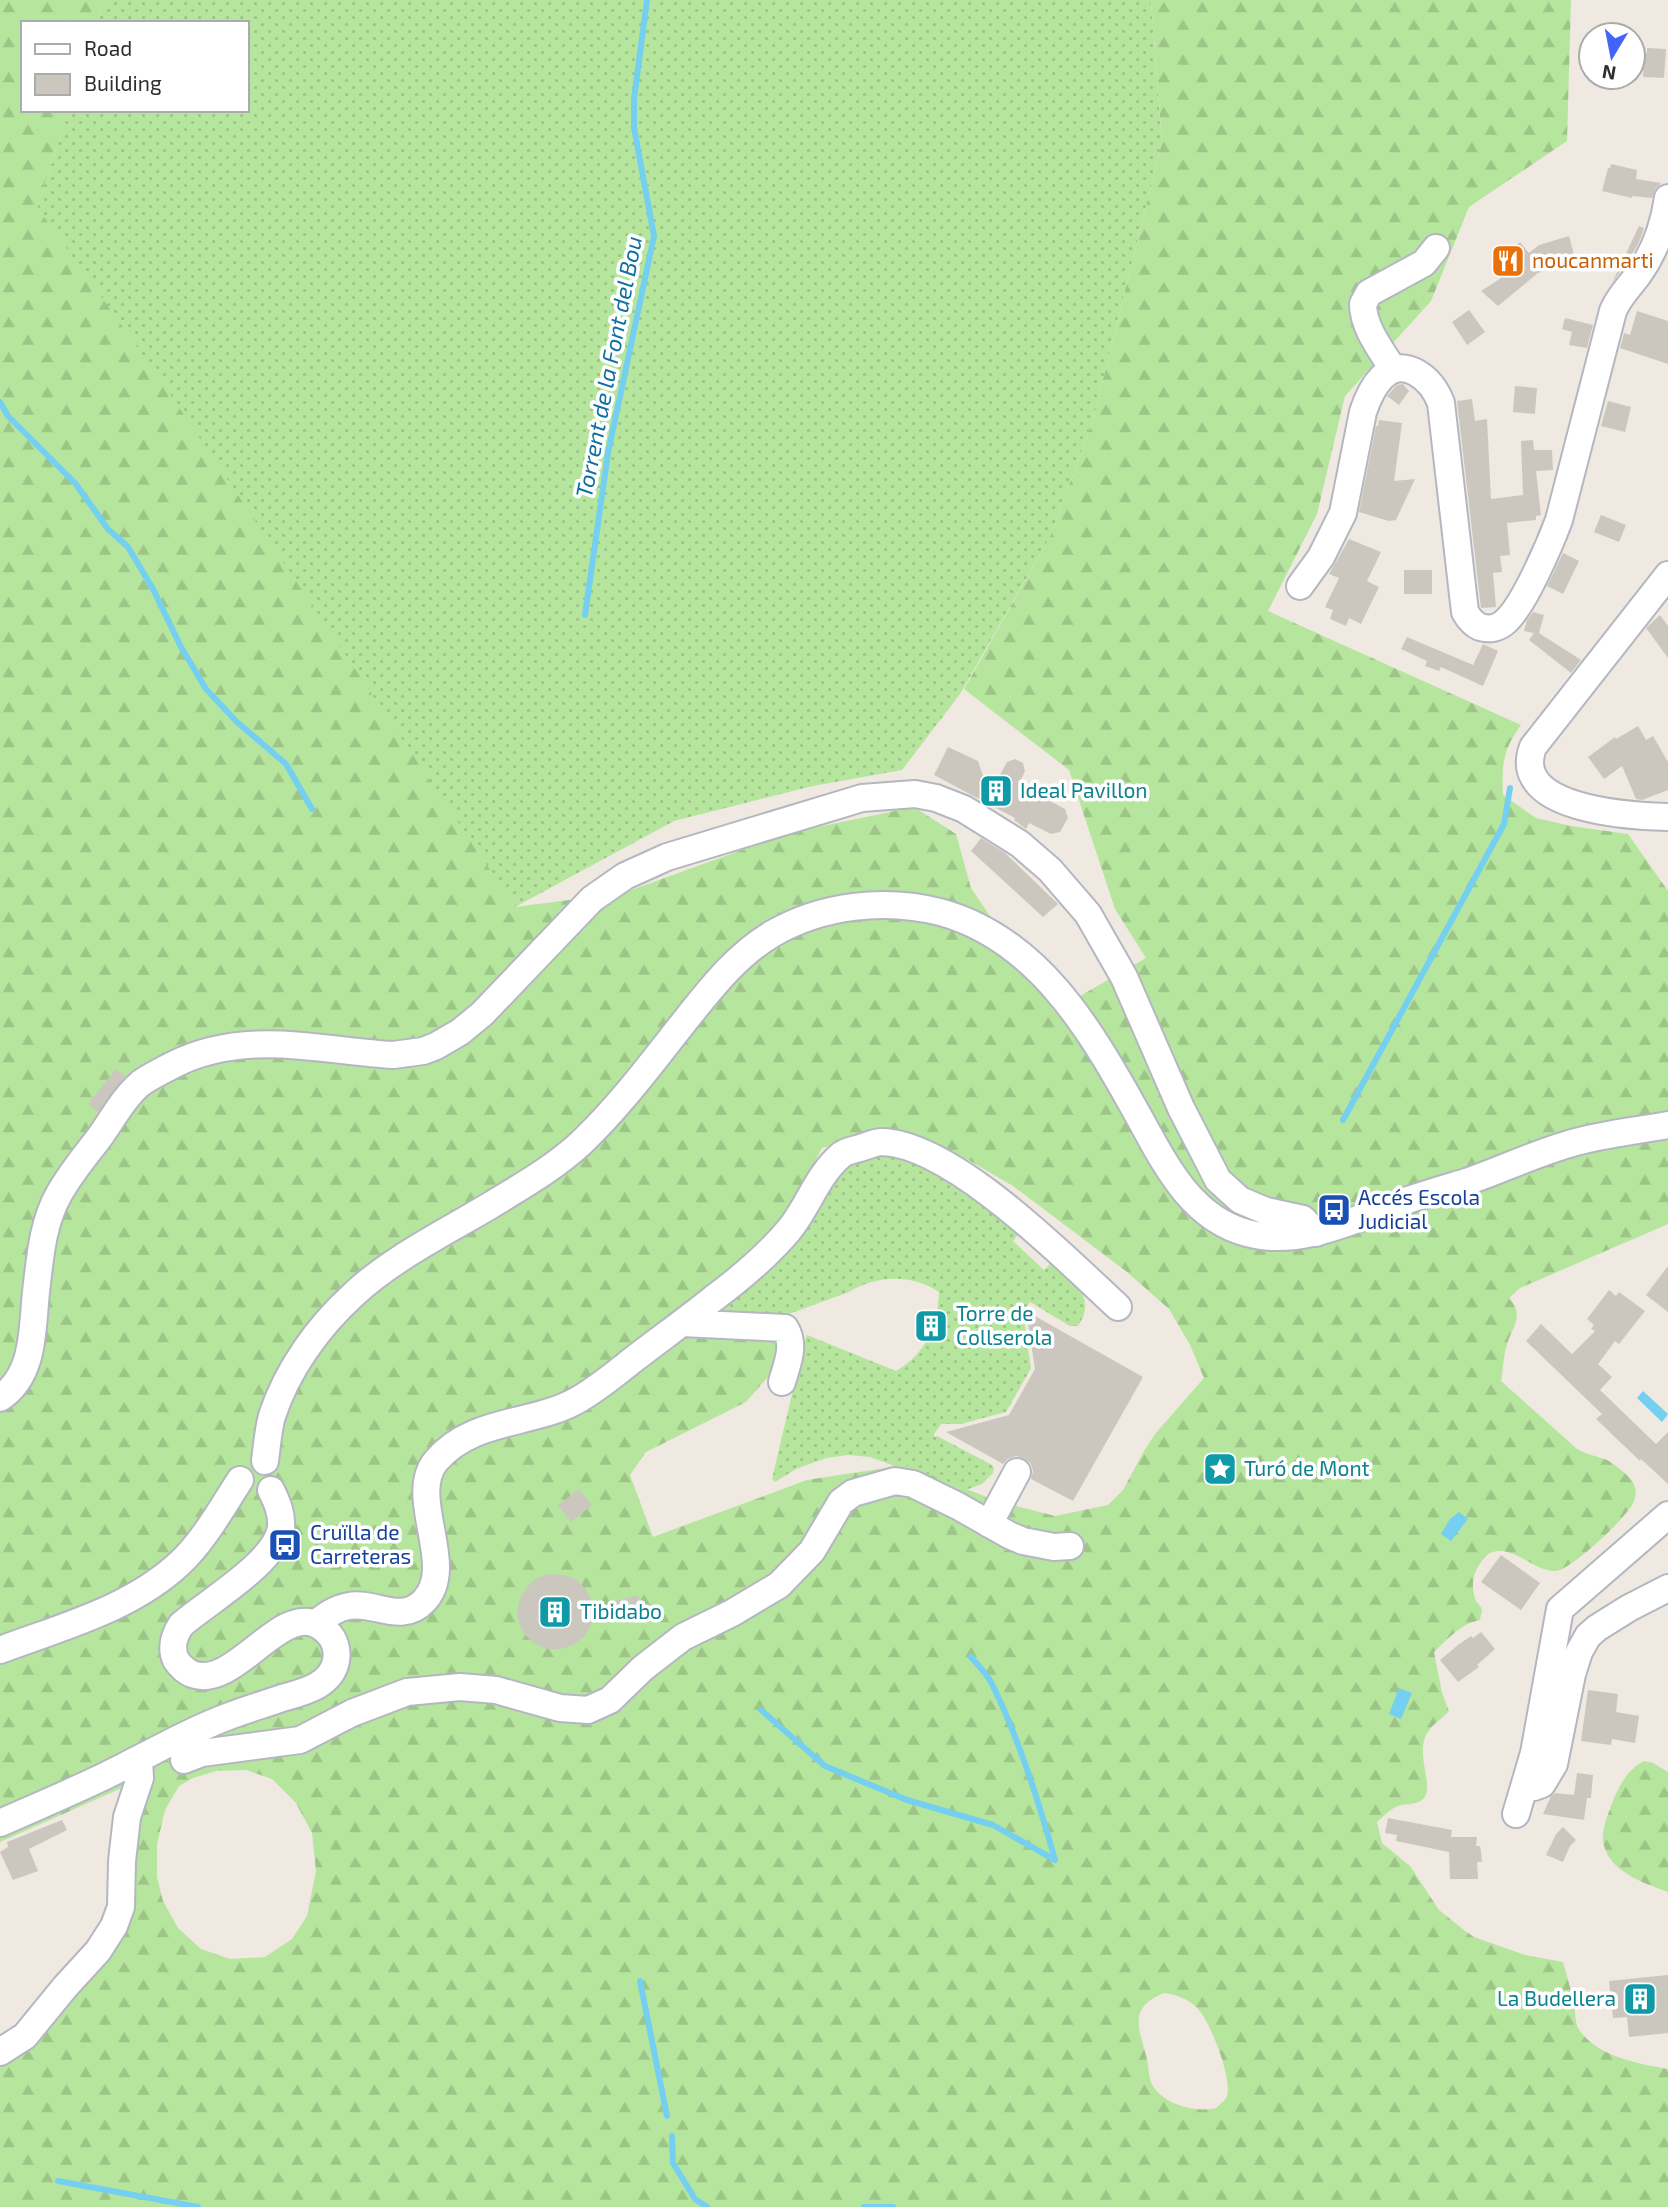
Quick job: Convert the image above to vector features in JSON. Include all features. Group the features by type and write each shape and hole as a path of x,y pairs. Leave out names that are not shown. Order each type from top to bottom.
{"street":[{"path":"1300,586 1338,527 1348,499 1363,412 1377,382 1393,369 1406,368 1421,375 1438,395 1443,412 1465,612 1478,626 1490,629 1503,624 1516,609 1551,541 1567,495 1612,311 1651,251 1668,198"},
{"path":"1393,369 1377,343 1365,316 1363,304 1369,293 1424,263 1436,248"},
{"path":"1668,575 1533,747 1530,755 1531,773 1539,787 1555,798 1613,812 1668,817"},
{"path":"0,1398 20,1378 29,1359 40,1255 46,1225 54,1205 66,1183 131,1094 148,1078 206,1050 226,1046 284,1045 393,1055 436,1046 460,1032 482,1014 592,899 611,884 667,857 862,798 915,794 951,803 1003,831 1050,870 1088,914 1124,977 1181,1108 1218,1180 1240,1200 1266,1211 1303,1219 1316,1233"},
{"path":"265,1461 271,1419 292,1373 310,1344 354,1294 392,1266 546,1170 579,1145 632,1087 718,979 744,955 775,933 831,911 868,905 921,908 970,923 1004,942 1041,972 1083,1022 1168,1168 1193,1202 1217,1221 1246,1233 1280,1239 1316,1233 1464,1183 1571,1143 1668,1125"},
{"path":"314,1624 337,1609 349,1606 395,1612 405,1611 423,1603 432,1590 435,1578 433,1535 426,1494 428,1476 437,1460 455,1444 477,1432 576,1401 682,1323 767,1254 791,1228 813,1189 841,1154 880,1142 917,1149 971,1178 1075,1266 1118,1307"},
{"path":"682,1323 785,1328 791,1337 782,1382"},
{"path":"253,1460 265,1461 270,1464 275,1474 274,1485 261,1496 255,1495 245,1490 240,1473 247,1463 253,1460"},
{"path":"989,1524 1017,1472"},
{"path":"0,1650 108,1609 163,1577 182,1562 197,1543 240,1479"},
{"path":"0,1823 139,1759 184,1760 213,1751 300,1740 352,1713 407,1692 460,1687 496,1690 559,1708 589,1710 610,1699 643,1668 683,1637 732,1613 779,1585 812,1551 841,1502 853,1493 874,1486 895,1481 912,1484 1023,1541 1054,1547 1070,1546"},
{"path":"184,1760 231,1715 319,1685 332,1671 337,1655 336,1647 328,1633 306,1622 289,1625 226,1669 211,1675 188,1672 176,1660 175,1635 181,1625 249,1572 276,1541 281,1528 281,1516 271,1490"},
{"path":"1516,1814 1534,1752 1560,1609 1668,1515"},
{"path":"1526,1785 1534,1787 1542,1784 1554,1764 1572,1674 1588,1636 1629,1608 1668,1588"},
{"path":"0,2052 25,2036 98,1951 114,1926 121,1907 127,1817 140,1777 139,1759"}],"green space":[{"path":"0,0 103,2 98,21 21,21 21,112 68,112 37,207 162,382 515,907 623,893 789,833 914,807 956,834 971,888 1054,1011 1146,958 1115,909 1069,770 964,689 1051,535 1093,420 1162,142 1151,0 1571,0 1567,141 1469,207 1431,301 1345,396 1317,514 1268,611 1521,725 1504,758 1503,795 1536,818 1628,834 1668,891 1668,1224 1520,1288 1509,1298 1517,1317 1506,1348 1501,1381 1577,1449 1607,1460 1624,1472 1632,1481 1635,1498 1630,1508 1611,1529 1574,1562 1556,1571 1506,1552 1490,1553 1482,1560 1473,1582 1474,1596 1482,1610 1480,1620 1460,1628 1434,1652 1442,1693 1449,1711 1428,1731 1423,1743 1427,1792 1421,1801 1398,1806 1377,1822 1382,1843 1410,1866 1439,1910 1465,1931 1474,1937 1525,1955 1563,1962 1577,2025 1588,2040 1620,2058 1668,2069 1668,2207 0,2207 0,2040 13,2032 108,1922 124,1787 0,1842","holes":["883,1132 965,1158 1013,1186 1127,1272 1169,1309 1190,1345 1204,1378 1155,1434 1123,1490 1108,1505 1055,1516 997,1501 905,1465 807,1480 653,1537 630,1475 646,1452 746,1402 773,1371 777,1351 774,1337 695,1335 668,1346 787,1214 822,1148","246,1770 272,1779 296,1803 312,1833 316,1871 307,1916 292,1939 265,1957 230,1959 201,1949 178,1928 163,1901 157,1877 157,1844 165,1810 179,1786 193,1778 216,1771","1164,1993 1191,2003 1208,2025 1227,2077 1227,2096 1216,2108 1190,2108 1173,2103 1153,2086 1139,2019 1145,2005"]},
{"path":"100,0 1151,0 1162,142 1093,420 1051,535 960,694 902,770 813,786 674,821 515,907 37,207 68,112 248,112 248,21 98,21 103,3"},
{"path":"891,1151 942,1173 1021,1231 1013,1241 1044,1270 1053,1261 1075,1282 1084,1297 1083,1316 1078,1326 1070,1326 1030,1302 1023,1313 1031,1368 1006,1412 961,1424 941,1424 934,1434 934,1437 937,1436 992,1465 993,1473 982,1484 963,1491 870,1457 848,1455 826,1458 796,1469 775,1482 772,1479 807,1335 896,1371 915,1356 928,1338 936,1316 939,1292 917,1282 882,1280 786,1315 714,1314 837,1166"},
{"path":"1644,1761 1668,1772 1668,1892 1638,1880 1619,1868 1611,1860 1603,1840 1603,1831 1612,1803 1624,1779"}],"water":[{"path":"1643,1391 1668,1414 1662,1422 1637,1398"},
{"path":"1459,1512 1468,1519 1451,1541 1441,1534 1450,1519"},
{"path":"1399,1688 1412,1693 1401,1719 1389,1714"}],"building":[{"path":"1647,48 1666,49 1664,78 1647,77"},
{"path":"1611,164 1637,170 1636,179 1661,183 1652,198 1632,198 1602,191"},
{"path":"1639,226 1644,228 1639,242 1612,283"},
{"path":"1569,236 1576,262 1538,273 1498,306 1481,291 1501,278 1492,266 1520,242 1529,253 1539,245"},
{"path":"1469,310 1485,332 1467,345 1452,322"},
{"path":"1637,311 1668,321 1668,364 1620,348 1624,333 1630,335"},
{"path":"1565,318 1593,325 1587,348 1569,345 1572,332 1562,329"},
{"path":"1403,384 1409,391 1399,405 1387,396 1397,385"},
{"path":"1515,386 1537,388 1535,414 1513,412"},
{"path":"1472,399 1475,421 1487,419 1491,499 1523,495 1521,441 1533,440 1534,450 1552,450 1553,470 1536,471 1541,515 1536,516 1536,520 1507,523 1510,555 1500,556 1502,572 1493,573 1496,607 1481,608 1457,401"},
{"path":"1608,401 1631,407 1625,432 1601,426"},
{"path":"1379,420 1402,423 1394,481 1415,479 1396,520 1389,521 1359,512"},
{"path":"1601,515 1626,525 1619,542 1594,532"},
{"path":"1349,539 1381,552 1367,581 1379,587 1361,624 1349,618 1346,626 1330,619 1333,610 1325,607 1339,578 1329,574"},
{"path":"1563,553 1579,561 1563,594 1547,586"},
{"path":"1404,570 1432,570 1432,594 1404,594"},
{"path":"1533,612 1544,615 1539,633 1581,660 1571,673 1529,640 1534,633 1524,631"},
{"path":"1660,615 1668,626 1668,658 1646,628"},
{"path":"1407,637 1473,665 1483,644 1498,651 1483,686 1441,667 1439,671 1425,666 1427,661 1401,649"},
{"path":"1638,726 1646,740 1653,736 1668,762 1668,790 1642,800 1636,799 1622,766 1604,779 1588,757 1615,737 1616,739"},
{"name":"Ideal Pavillon","path":"948,747 978,761 989,795 1007,762 1015,759 1023,763 1025,771 1019,784 1065,809 1068,818 1060,832 1051,834 1029,823 1026,829 1014,820 1015,818 934,775"},
{"path":"981,838 1005,853 1058,904 1043,917 971,851"},
{"path":"116,1069 125,1076 98,1112 88,1104"},
{"path":"1668,1266 1668,1312 1646,1295"},
{"path":"1609,1290 1616,1296 1619,1292 1645,1311 1619,1344 1615,1341 1598,1364 1612,1377 1600,1390 1656,1444 1668,1432 1668,1484 1596,1419 1602,1414 1526,1341 1541,1324 1572,1354 1595,1331 1591,1329 1594,1325 1587,1319"},
{"path":"1026,1311 1143,1377 1073,1501 1031,1479 1031,1464 1025,1459 1016,1456 1003,1464 946,1432 1009,1415 1035,1369"},
{"path":"579,1489 592,1505 571,1522 558,1505"},
{"path":"1501,1555 1540,1583 1521,1610 1481,1582"},
{"name":"Tibidabo","path":"549,1574 575,1579 585,1588 598,1612 584,1637 561,1649 548,1649 535,1644 525,1635 519,1624 517,1611 520,1598 537,1578"},
{"path":"638,1595 642,1612 612,1619 608,1603"},
{"path":"1481,1632 1495,1649 1477,1665 1479,1667 1458,1682 1440,1660 1471,1636 1473,1638"},
{"path":"1588,1690 1618,1694 1616,1712 1639,1716 1635,1743 1612,1739 1611,1745 1581,1741"},
{"path":"1577,1773 1593,1775 1591,1798 1587,1798 1584,1820 1543,1814 1555,1793 1574,1795"},
{"path":"1388,1818 1452,1830 1451,1837 1477,1837 1476,1846 1480,1846 1482,1862 1477,1862 1478,1879 1450,1879 1449,1852 1396,1841 1397,1835 1385,1833"},
{"path":"62,1820 67,1830 29,1849 38,1871 13,1880 0,1852 8,1847 7,1842"},
{"path":"1563,1827 1576,1840 1570,1846 1563,1862 1546,1855 1556,1834"},
{"name":"La Budellera","path":"1668,1975 1668,2033 1629,2037 1627,2017 1613,2018 1609,1981"}],"waterway":[{"name":"Torrent de la Font del Bou","path":"585,615 608,453 654,236 634,128 634,99 647,0"},
{"path":"0,402 8,416 75,483 108,529 128,547 206,689 237,722 286,764 312,809"},
{"path":"1343,1120 1504,824 1510,788"},
{"path":"971,1657 991,1682 1010,1724 1035,1792 1055,1860"},
{"path":"761,1710 825,1766 907,1800 993,1825 1055,1860"},
{"path":"640,1981 667,2116"},
{"path":"672,2136 673,2163 695,2199 707,2207"},
{"path":"58,2181 198,2207"},
{"path":"864,2207 893,2207"}],"place":[{"name":"noucanmarti","path":"1508,261"},
{"name":"Ideal Pavillon","path":"996,791"},
{"name":"Accés Escola Judicial","path":"1334,1210"},
{"name":"Torre de Collserola","path":"931,1326"},
{"name":"Turó de Mont","path":"1220,1469"},
{"name":"Cruïlla de Carreteras","path":"285,1545"},
{"name":"Tibidabo","path":"555,1612"},
{"name":"La Budellera","path":"1640,1999"}]}
